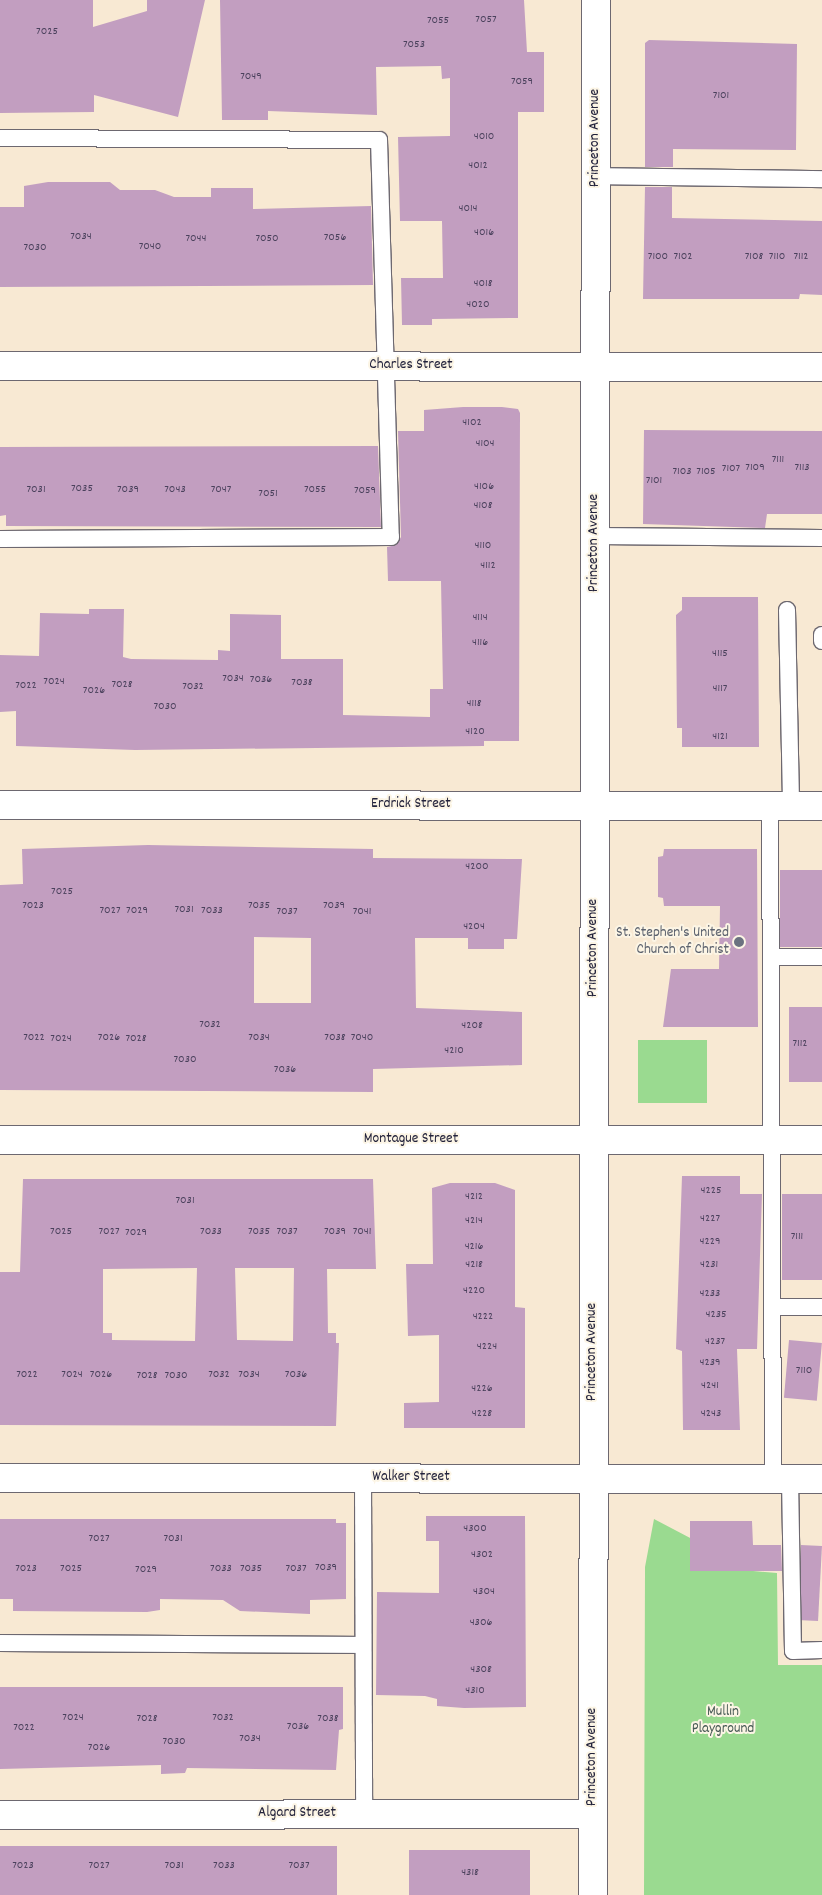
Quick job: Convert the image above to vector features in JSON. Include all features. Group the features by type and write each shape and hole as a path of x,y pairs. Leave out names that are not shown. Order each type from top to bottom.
{"street":[{"name":"Princeton Avenue","path":"593,1895 596,0"},
{"name":"Charles Street","path":"0,366 822,367"},
{"name":"Erdrick Street","path":"0,805 822,806"},
{"name":"Montague Street","path":"0,1140 822,1140"},
{"name":"Walker Street","path":"0,1478 822,1479"},
{"name":"Algard Street","path":"0,1815 593,1814"}],"lane":[{"path":"0,138 379,140 391,537 0,539"},
{"path":"596,176 822,179"},
{"path":"596,536 822,538"},
{"path":"787,610 781,806 771,957 773,1307 793,1651 822,1650"},
{"path":"822,635 822,641"},
{"path":"771,957 822,957"},
{"path":"773,1307 822,1307"},
{"path":"364,1478 362,1645 364,1814"},
{"path":"0,1643 362,1645"}],"green space":[{"path":"638,1040 707,1040 707,1103 638,1103"},
{"name":"Mullin Playground","path":"654,1519 753,1571 777,1573 778,1665 822,1665 822,1895 644,1895 645,1567"}],"building":[{"path":"0,0 93,0 93,27 147,11 147,0 205,0 178,117 94,95 94,112 0,113"},
{"path":"220,0 524,0 527,52 544,52 544,112 518,112 518,318 432,319 432,325 402,325 401,278 443,278 442,221 400,221 398,137 450,136 450,78 442,79 441,66 376,67 377,115 268,111 268,120 222,120"},
{"path":"649,40 797,44 796,150 673,149 673,167 645,167 645,43"},
{"path":"48,182 110,182 120,190 155,190 174,197 211,197 211,188 253,188 253,209 371,206 373,285 0,287 0,207 24,207 24,186"},
{"path":"645,187 672,187 672,218 822,221 822,295 800,294 799,299 643,299"},
{"path":"502,407 518,409 520,413 519,741 484,741 484,746 135,750 16,746 16,711 0,712 0,655 39,656 40,613 89,614 89,609 124,609 123,657 131,659 218,660 218,650 230,651 230,614 281,615 281,659 343,659 343,715 430,717 430,689 443,689 441,581 388,581 387,547 396,545 401,537 398,431 424,431 424,410"},
{"path":"644,430 822,431 822,514 767,514 765,528 643,524"},
{"path":"378,446 381,527 6,526 6,515 0,516 0,447"},
{"path":"682,597 758,597 759,747 682,747 682,728 677,728 676,615 682,610"},
{"path":"148,845 373,849 373,858 522,859 517,939 504,939 504,949 468,949 468,938 415,938 416,1008 522,1012 522,1065 373,1069 373,1092 0,1090 0,885 23,884 22,849","holes":["254,937 311,938 311,1003 254,1003"]},
{"name":"St. Stephen's United Church of Christ","path":"664,849 757,849 758,1027 663,1027 671,969 719,969 720,906 664,906 663,898 658,897 658,857 663,856"},
{"path":"780,870 822,870 822,947 780,947"},
{"path":"789,1007 822,1007 822,1082 789,1082"},
{"path":"682,1176 740,1176 740,1194 762,1194 757,1349 737,1349 740,1430 683,1430 682,1351 676,1349"},
{"path":"23,1179 373,1179 376,1269 327,1269 328,1333 336,1333 336,1343 339,1343 336,1426 0,1425 0,1272 20,1272","holes":["197,1268 195,1341 112,1340 112,1333 103,1333 103,1269","235,1268 294,1268 293,1341 237,1340"]},
{"path":"450,1183 495,1183 515,1190 515,1307 525,1308 525,1428 404,1428 404,1403 439,1402 439,1335 408,1336 406,1264 433,1264 432,1188"},
{"path":"782,1194 822,1194 822,1280 782,1280"},
{"path":"789,1340 822,1343 817,1401 784,1398"},
{"path":"426,1516 525,1516 526,1707 464,1708 437,1706 437,1699 425,1696 376,1695 377,1592 439,1593 439,1541 426,1541"},
{"path":"0,1519 336,1519 336,1523 346,1523 346,1599 310,1600 310,1614 240,1611 223,1600 160,1599 160,1610 147,1612 13,1611 13,1599 0,1599"},
{"path":"690,1521 752,1521 753,1545 781,1545 782,1571 690,1571"},
{"path":"801,1545 822,1546 818,1621 797,1620"},
{"path":"0,1687 343,1687 343,1729 339,1730 336,1770 187,1768 185,1773 161,1774 161,1765 0,1769"},
{"path":"0,1846 337,1846 337,1895 0,1895"},
{"path":"409,1850 530,1850 530,1895 409,1895"}],"place":[{"name":"St. Stephen's United Church of Christ","path":"739,942"}]}
